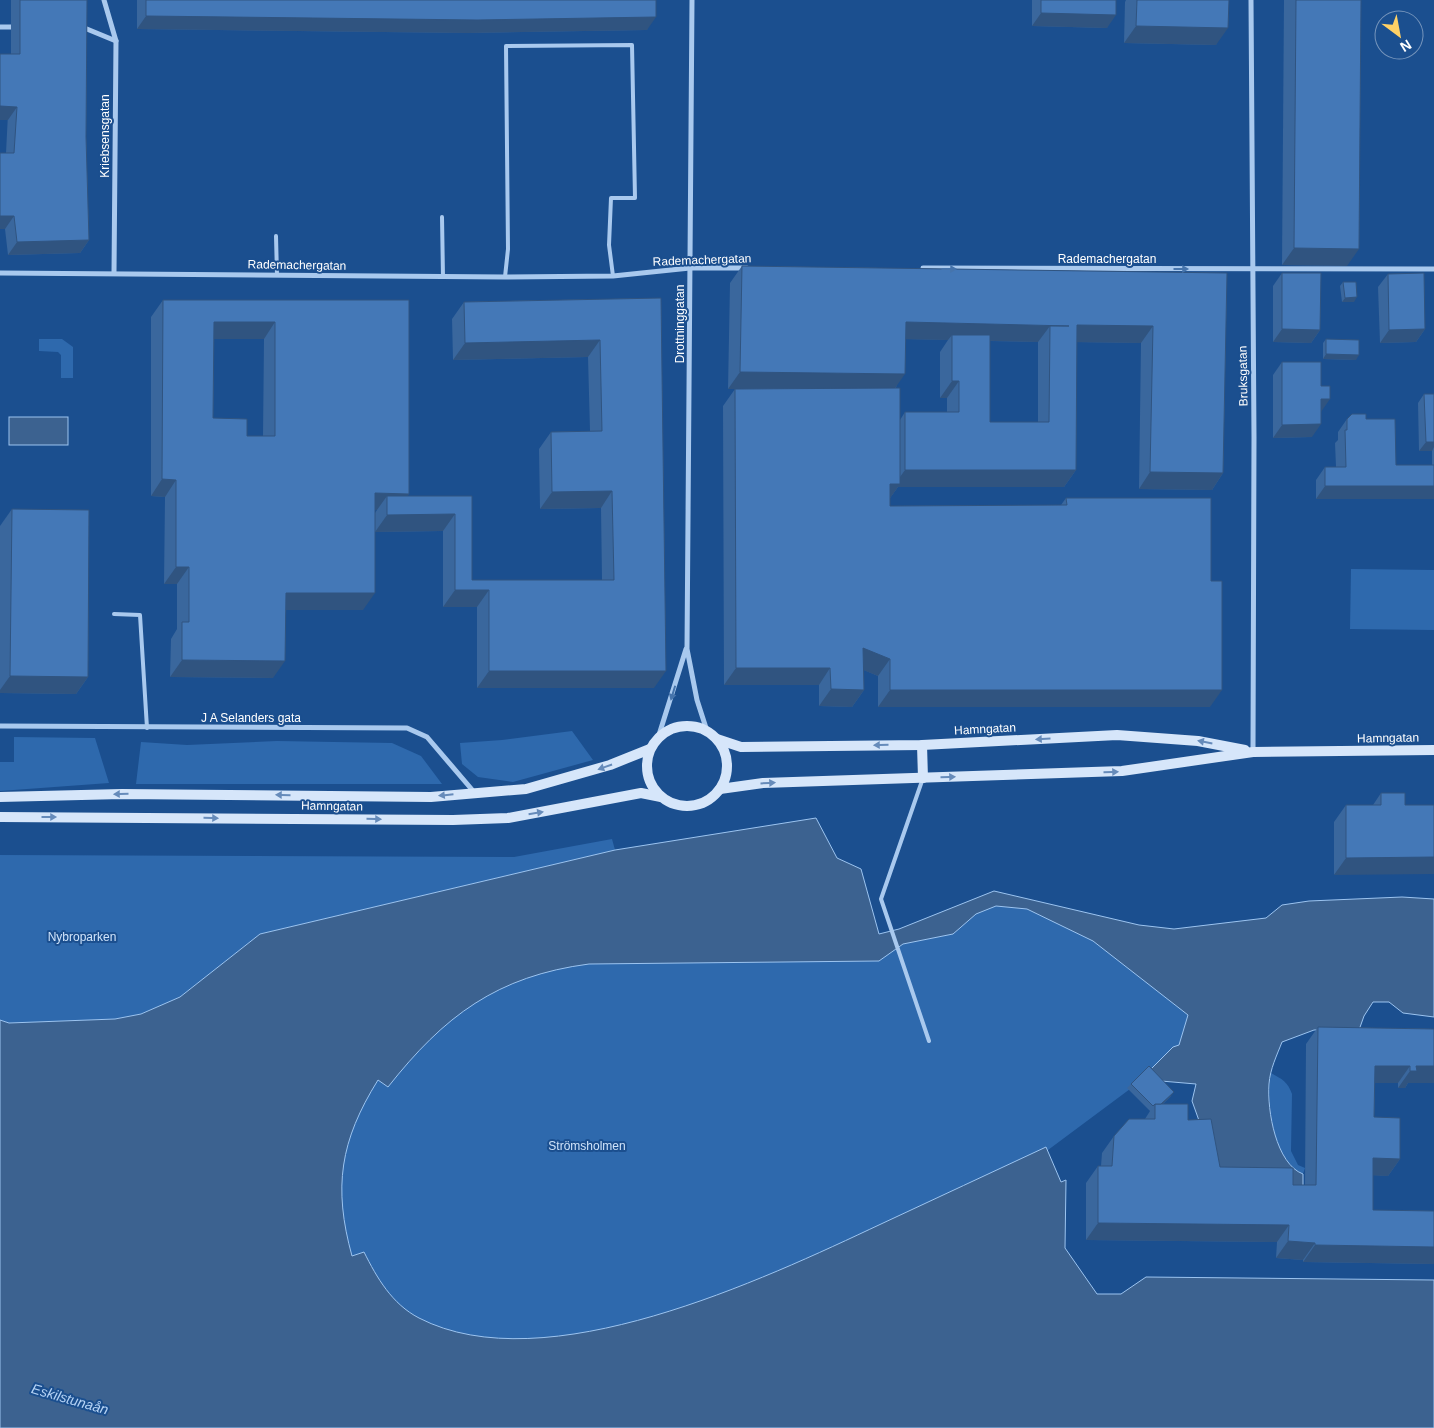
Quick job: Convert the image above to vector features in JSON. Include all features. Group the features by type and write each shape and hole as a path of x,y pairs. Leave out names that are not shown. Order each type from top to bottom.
{"street":[{"name":"Kriebsensgatan","path":"104,0 116,41 114,273"},
{"name":"Drottninggatan","path":"692,0 686,649 697,700 707,731"},
{"name":"Bruksgatan","path":"1251,0 1254,438 1253,752"},
{"path":"77,26 116,41"},
{"path":"0,28 11,27"},
{"name":"Rademachergatan","path":"0,273 505,277 613,276 690,268 751,268"},
{"name":"Rademachergatan","path":"918,268 1434,269"},
{"name":"Drottninggatan","path":"658,738 686,649"},
{"name":"J A Selanders gata","path":"0,726 407,728 427,737 474,792"},
{"path":"681,726 695,726 707,731 717,739 724,751 727,764 726,777 720,789 710,799 699,805 679,805 661,797 652,787 647,775 646,762 650,749 658,738 669,730 681,726"},
{"name":"Hamngatan","path":"717,739 741,747 922,745 1117,735 1198,741 1253,752"},
{"path":"922,745 923,778"},
{"name":"Hamngatan","path":"0,797 122,794 431,796 526,789 610,765 650,749"},
{"name":"Hamngatan","path":"720,789 763,783 1122,771 1253,752 1434,750"},
{"name":"Hamngatan","path":"0,817 453,820 508,818 640,792 661,797"}],"lane":[{"path":"505,277 508,249 506,46 632,45 635,198 611,198 609,245 613,276"},
{"path":"442,217 443,277"},
{"path":"276,236 277,275"},
{"path":"114,614 140,616 147,728"},
{"path":"923,778 881,899 929,1041"}],"green space":[{"path":"39,339 62,339 73,347 73,378 61,378 61,355 58,352 39,351"},
{"path":"1351,569 1434,570 1434,630 1350,629"},
{"path":"572,731 593,760 513,782 478,777 462,764 460,743"},
{"path":"14,737 95,738 109,783 0,791 0,762 14,762"},
{"path":"277,741 392,743 421,756 442,784 136,784 141,742 187,745"},
{"name":"Nybroparken","path":"612,839 615,850 260,934 180,997 141,1014 115,1019 9,1023 0,1020 0,855 514,857"},
{"name":"Strömsholmen","path":"1000,898 1073,919 1157,979 1196,1024 1169,1060 1048,1150 736,1299 578,1342 465,1344 400,1322 343,1262 331,1188 345,1132 373,1079 457,1001 590,952 877,949"},
{"path":"1271,1073 1289,1086 1292,1094 1291,1151 1298,1165 1305,1168 1303,1174 1293,1168 1278,1145 1271,1114"}],"water":[{"path":"9,417 68,417 68,445 9,445"},
{"name":"Eskilstunaån","path":"816,818 837,858 861,869 879,934 899,929 994,891 1139,925 1174,929 1266,918 1282,905 1309,901 1402,897 1434,899 1434,1017 1403,1013 1389,1002 1373,1002 1364,1016 1359,1030 1314,1030 1282,1042 1270,1078 1270,1108 1275,1135 1280,1148 1286,1159 1303,1174 1303,1195 1221,1182 1192,1101 1196,1084 1161,1081 1149,1071 1173,1047 1179,1045 1188,1015 1093,941 1027,909 996,906 976,914 953,934 903,944 879,961 589,964 556,970 527,978 500,989 475,1003 430,1040 388,1087 378,1080 365,1102 348,1144 344,1165 342,1186 346,1231 352,1256 364,1252 380,1281 393,1298 419,1318 470,1335 528,1338 590,1331 653,1316 717,1295 777,1271 1046,1147 1061,1182 1066,1180 1065,1248 1097,1294 1121,1294 1146,1277 1434,1280 1434,1428 0,1428 0,1020 9,1023 115,1019 141,1014 180,997 260,934 615,850"}],"building":[{"path":"20,0 87,0 86,137 89,240 17,242 14,216 0,216 0,153 14,153 17,107 0,106 0,54 20,54"},
{"path":"146,0 656,0 656,17 477,20 146,16"},
{"path":"1041,0 1116,0 1116,15 1041,13"},
{"path":"1137,0 1229,0 1228,28 1136,26"},
{"path":"1296,0 1361,0 1359,249 1294,248"},
{"path":"742,266 1227,273 1223,473 1150,472 1153,326 1077,325 1076,470 905,470 905,412 959,412 959,381 952,381 952,335 990,335 990,422 1049,422 1050,326 1069,326 906,322 905,374 740,372"},
{"path":"1282,273 1321,273 1320,330 1282,329"},
{"path":"1424,273 1425,329 1389,330 1388,274"},
{"path":"1343,282 1356,282 1357,297 1345,298"},
{"path":"661,298 666,671 489,671 489,590 455,590 455,514 387,515 387,496 472,496 472,580 614,580 612,491 552,492 551,432 602,431 600,340 465,343 464,302"},
{"path":"163,300 409,300 409,494 375,493 375,593 286,593 285,661 182,660 182,622 189,622 189,567 176,567 176,480 162,479","holes":["214,322 275,322 275,436 247,436 247,419 213,418"]},
{"path":"1326,339 1359,340 1359,355 1326,354"},
{"path":"1282,362 1321,362 1321,386 1330,386 1330,399 1321,399 1321,424 1282,425"},
{"path":"900,388 900,484 890,484 890,506 1067,505 1066,498 1211,498 1211,581 1222,581 1222,690 890,690 890,659 863,648 864,690 831,689 830,668 736,668 735,389"},
{"path":"1424,394 1434,394 1434,442 1426,442"},
{"path":"1352,414 1366,414 1366,419 1395,419 1396,465 1434,465 1434,486 1325,486 1325,467 1346,467 1345,430 1347,430 1347,419"},
{"path":"12,509 89,510 88,677 10,676"},
{"path":"1381,793 1405,793 1405,805 1434,805 1434,857 1346,858 1346,805 1381,805"},
{"path":"1318,1027 1434,1029 1434,1066 1416,1066 1417,1071 1410,1071 1410,1066 1375,1066 1374,1117 1400,1118 1400,1159 1373,1158 1373,1210 1434,1211 1434,1247 1315,1245 1315,1243 1288,1241 1289,1225 1098,1223 1098,1166 1112,1166 1114,1136 1129,1119 1155,1119 1155,1104 1188,1104 1188,1120 1211,1119 1220,1167 1293,1168 1293,1185 1316,1185"},
{"path":"1149,1066 1174,1092 1161,1104 1153,1106 1131,1084"}]}
